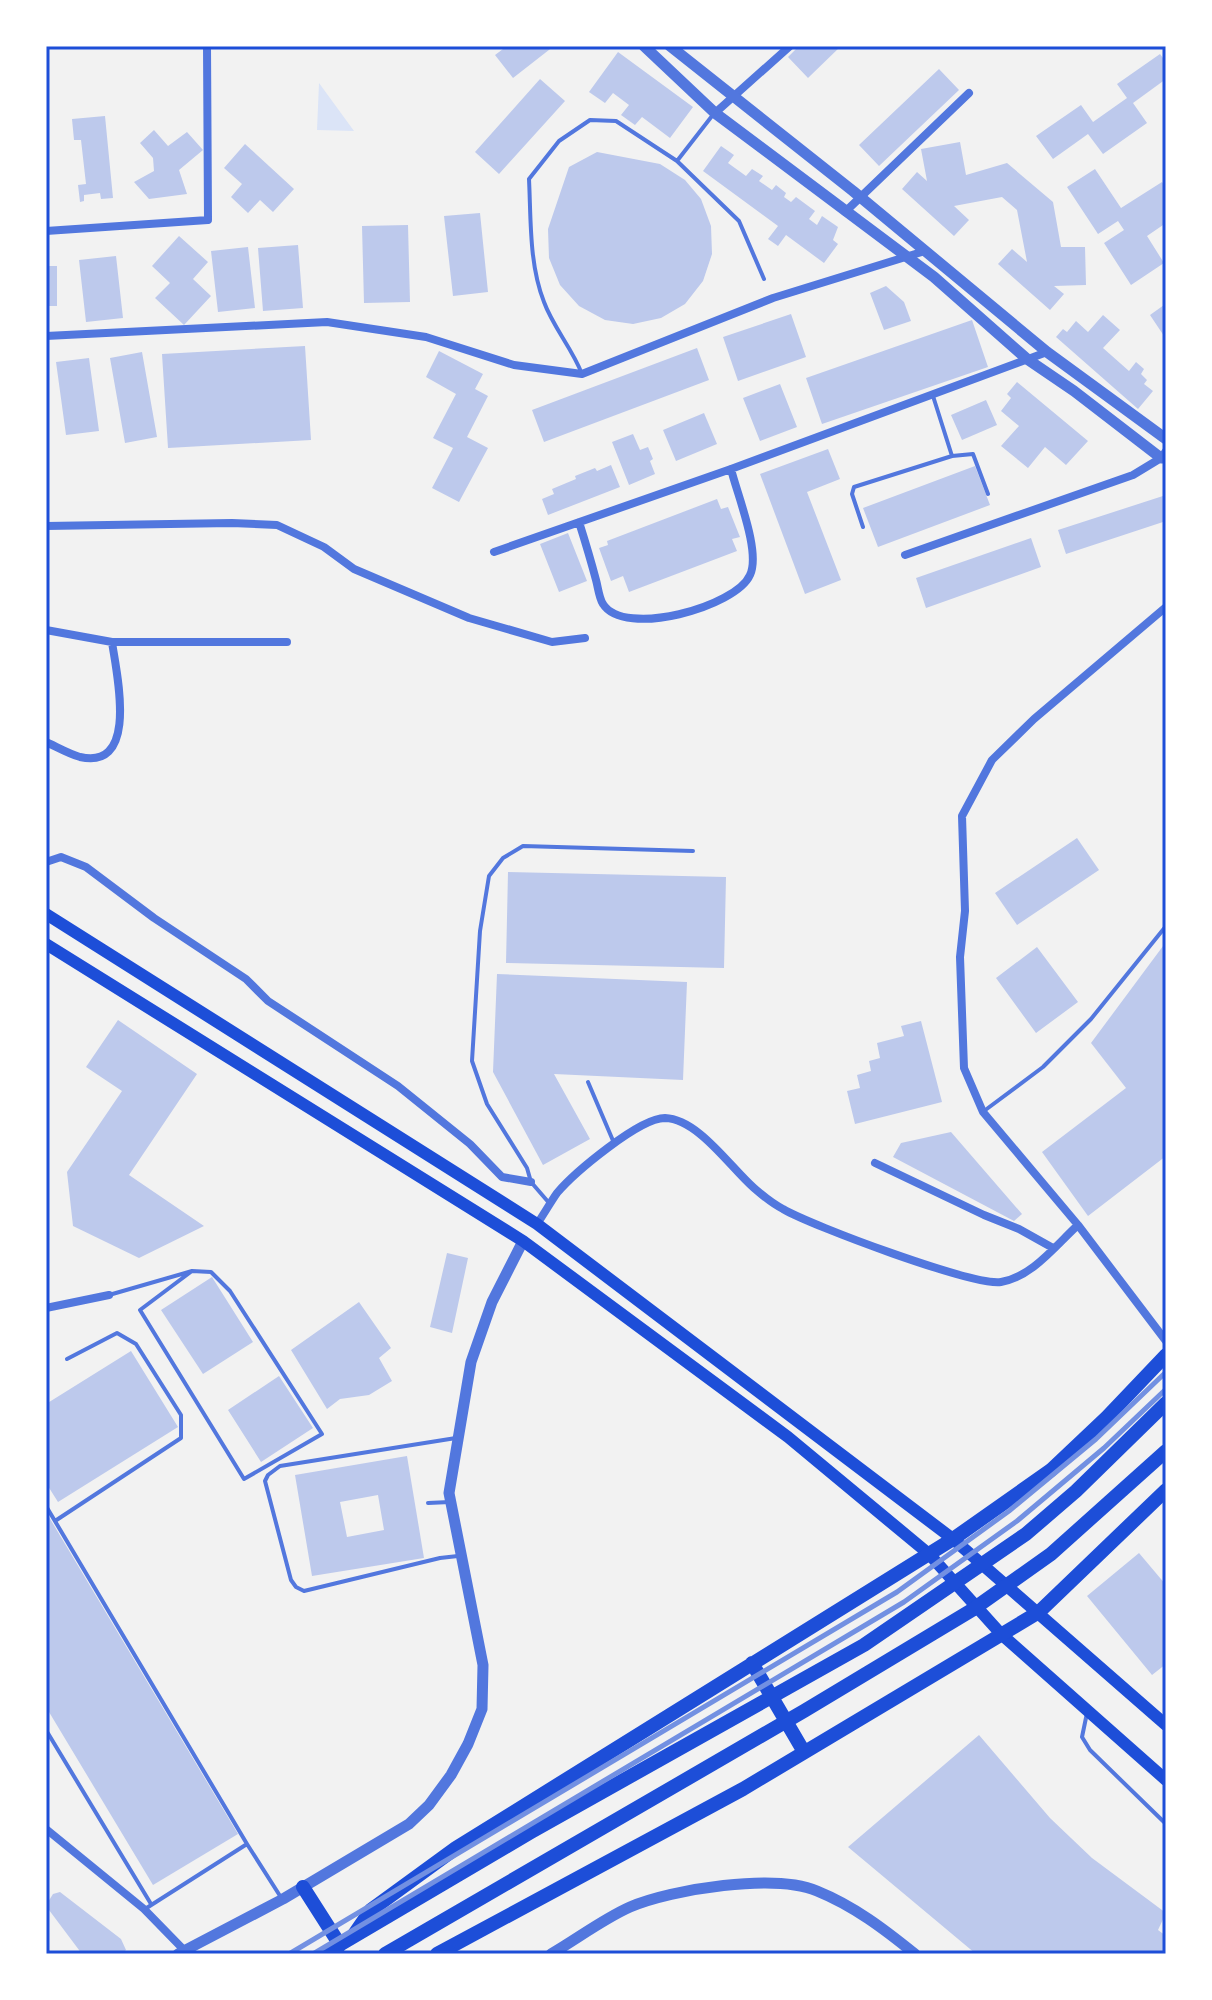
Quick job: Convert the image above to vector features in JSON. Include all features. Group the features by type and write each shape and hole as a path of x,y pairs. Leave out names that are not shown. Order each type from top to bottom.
{"highway":[{"path":"351,1939 371,1910 456,1848 953,1539 1051,1470 1166,1355"},
{"path":"324,1954 531,1832 864,1645 950,1589 1026,1534 1076,1491 1166,1403"},
{"path":"385,1954 791,1719 972,1610 1051,1554 1166,1451"},
{"path":"437,1954 743,1789 1039,1612 1166,1490"},
{"path":"752,1663 804,1752"},
{"path":"303,1887 351,1939"}],"main road":[{"path":"46,914 537,1224 953,1539 1166,1725"},
{"path":"65,925 48,945 523,1241 788,1437 929,1554 1001,1634 1166,1780"}],"street":[{"path":"46,231 208,220 207,46"},
{"path":"644,46 715,113 934,277 1027,359 1164,456 1133,475 905,555"},
{"path":"670,46 860,197 1047,352 1166,439"},
{"path":"715,113 790,46"},
{"path":"845,212 969,93"},
{"path":"46,336 327,322 426,337 514,365 582,374 773,298 925,251"},
{"path":"494,552 731,469 1047,352"},
{"path":"579,522 603,605 620,618 651,620 700,608 733,594 750,576 754,556 731,469"},
{"path":"46,526 277,525 324,547 354,569 469,618 552,642 585,638"},
{"path":"1166,607 1034,719 992,760 962,816 965,911 960,957 964,1068 983,1112 1078,1225 1166,1341"},
{"path":"46,630 112,642 287,642"},
{"path":"46,742 81,757 97,757 106,753 119,735 121,711 112,642"},
{"path":"46,862 61,857 86,867 154,918 246,979 268,1001 398,1086 470,1144 502,1177 531,1182"},
{"path":"537,1224 572,1178 645,1123 663,1118 682,1121 695,1129 754,1188 782,1209 834,1232 964,1275 999,1283 1018,1277 1078,1225"},
{"path":"875,1163 1019,1229 1053,1248"},
{"path":"46,1829 148,1907 181,1952 283,1899 409,1824 429,1805 451,1775 482,1709 483,1665 449,1493 471,1362 492,1302 523,1241"},
{"path":"46,1308 109,1295"},
{"path":"551,1954 631,1907 700,1888 761,1882 814,1889 868,1917 915,1954"}],"lane":[{"path":"677,161 715,113"},
{"path":"582,374 576,357 544,304 533,259 529,179 559,141 590,120 616,121 677,161 739,221 764,279"},
{"path":"933,394 952,456"},
{"path":"863,527 852,494 854,487 952,456 973,454 988,494"},
{"path":"550,1204 531,1182 527,1168 487,1104 472,1061 480,931 489,876 503,858 523,846 693,851"},
{"path":"983,1112 1043,1067 1091,1019 1166,926"},
{"path":"588,1082 614,1144"},
{"path":"109,1295 192,1271 211,1272 223,1281 322,1434 244,1479 140,1310 192,1271"},
{"path":"55,1521 181,1438 181,1415 136,1344 117,1333 67,1359"},
{"path":"458,1438 280,1466 265,1481 291,1580 304,1591 312,1592 440,1558 460,1556"},
{"path":"428,1503 451,1502"},
{"path":"46,1506 247,1844 283,1899"},
{"path":"1087,1710 1082,1737 1090,1750 1166,1824"},
{"path":"46,1730 148,1907 247,1844"}],"shaded area":[{"path":"319,83 354,131 317,130"}],"building":[{"path":"507,46 554,46 513,78 495,55"},
{"path":"799,46 841,46 808,78 788,57"},
{"path":"618,52 693,107 670,138 642,117 635,125 621,115 629,105 613,93 605,103 589,92"},
{"path":"1160,54 1166,62 1166,79 1133,103 1147,123 1103,154 1088,134 1053,159 1036,136 1081,105 1093,122 1127,98 1117,84"},
{"path":"939,69 959,90 879,166 859,145"},
{"path":"540,79 565,101 499,174 475,152"},
{"path":"105,116 113,198 101,199 100,193 84,195 84,201 80,202 78,185 86,184 81,140 74,140 72,119"},
{"path":"154,130 168,146 187,132 203,150 179,170 187,194 149,199 134,182 154,171 153,158 140,143"},
{"path":"960,142 966,175 1007,163 1053,202 1061,247 1085,247 1086,285 1054,286 1064,294 1050,310 998,264 1012,249 1027,262 1017,210 1002,197 954,206 969,220 954,236 902,189 917,172 927,181 921,149"},
{"path":"245,144 294,189 273,212 260,200 248,213 231,197 242,184 224,168"},
{"path":"721,146 734,155 728,163 746,176 752,169 763,176 759,181 772,190 776,185 791,202 796,197 815,211 809,219 817,225 822,216 838,227 833,240 838,244 824,263 786,235 778,246 768,239 778,226 703,171"},
{"path":"597,152 660,164 685,180 701,199 711,226 712,254 703,281 685,304 661,318 633,324 605,320 579,306 560,285 549,258 548,229 569,167"},
{"path":"1095,169 1121,208 1162,182 1166,188 1166,223 1147,236 1164,263 1131,285 1104,243 1124,230 1118,221 1098,234 1067,187"},
{"path":"480,213 488,292 453,296 444,216"},
{"path":"408,225 410,302 364,303 362,226"},
{"path":"179,236 208,262 193,279 211,296 184,325 155,298 170,283 152,266"},
{"path":"298,245 303,308 263,311 258,248"},
{"path":"248,247 255,308 218,312 211,251"},
{"path":"116,256 123,318 86,322 79,260"},
{"path":"46,266 57,266 57,306 46,306"},
{"path":"886,286 904,302 911,321 884,330 870,293"},
{"path":"1164,305 1166,308 1166,339 1150,315"},
{"path":"791,314 806,357 738,381 723,337"},
{"path":"1103,315 1120,330 1103,348 1129,371 1136,362 1144,369 1141,374 1147,380 1144,384 1153,391 1138,409 1056,337 1063,329 1067,332 1076,321 1088,332"},
{"path":"972,320 988,367 822,424 806,378"},
{"path":"305,346 311,440 168,448 162,354"},
{"path":"697,348 709,380 544,442 532,410"},
{"path":"439,351 483,374 475,389 488,396 467,437 488,448 459,502 432,488 453,448 433,438 456,394 426,377"},
{"path":"142,352 157,437 125,443 110,358"},
{"path":"89,358 99,431 66,435 56,362"},
{"path":"1017,382 1088,441 1066,465 1045,447 1028,468 1001,446 1019,426 1001,411 1011,398 1007,394"},
{"path":"780,384 797,427 760,441 743,398"},
{"path":"986,400 997,425 962,440 951,415"},
{"path":"704,413 717,444 676,461 663,430"},
{"path":"633,434 640,450 648,447 655,474 629,485 612,442"},
{"path":"828,449 840,479 807,492 841,580 805,594 760,474"},
{"path":"611,465 620,487 548,515 542,499 554,494 552,489 576,479 575,476"},
{"path":"975,466 990,505 878,547 863,508"},
{"path":"1166,495 1166,521 1066,554 1058,530"},
{"path":"717,499 721,509 728,507 740,537 732,539 737,551 629,592 623,576 611,581 599,548 608,545 607,541"},
{"path":"568,533 587,581 559,592 540,544"},
{"path":"1031,538 1041,567 926,608 916,578"},
{"path":"1077,838 1099,870 1017,925 995,893"},
{"path":"508,872 726,877 724,968 506,963"},
{"path":"1166,942 1166,1156 1088,1216 1042,1152 1126,1088 1091,1043"},
{"path":"1037,947 1078,1002 1036,1033 996,978"},
{"path":"497,974 687,982 683,1080 554,1074 590,1139 543,1165 493,1072"},
{"path":"118,1020 197,1074 129,1175 204,1226 139,1258 73,1226 67,1172 122,1091 86,1067"},
{"path":"921,1021 942,1102 855,1124 847,1091 860,1088 857,1075 871,1071 869,1061 880,1058 877,1043 904,1036 901,1026"},
{"path":"951,1132 1022,1214 1014,1221 893,1157 901,1143"},
{"path":"447,1253 468,1258 452,1333 430,1327"},
{"path":"212,1277 253,1342 203,1374 161,1310"},
{"path":"359,1302 391,1348 379,1358 392,1381 369,1395 340,1399 327,1409 291,1350"},
{"path":"131,1351 178,1427 58,1502 46,1483 46,1404"},
{"path":"279,1376 313,1428 261,1462 228,1410"},
{"path":"407,1456 424,1558 312,1576 295,1475","holes":["378,1495 384,1530 347,1537 340,1502"]},
{"path":"46,1512 238,1834 153,1885 46,1707"},
{"path":"1139,1553 1166,1585 1166,1664 1152,1675 1087,1596"},
{"path":"979,1735 1050,1818 1092,1858 1166,1913 1158,1930 1166,1936 1166,1954 976,1954 848,1847"},
{"path":"60,1892 121,1939 126,1950 122,1954 82,1954 49,1910 48,1902 53,1894"}],"railway":[{"path":"289,1954 897,1592 1009,1511 1096,1439 1166,1372"},
{"path":"313,1954 904,1602 1017,1521 1104,1448 1166,1389"}]}
